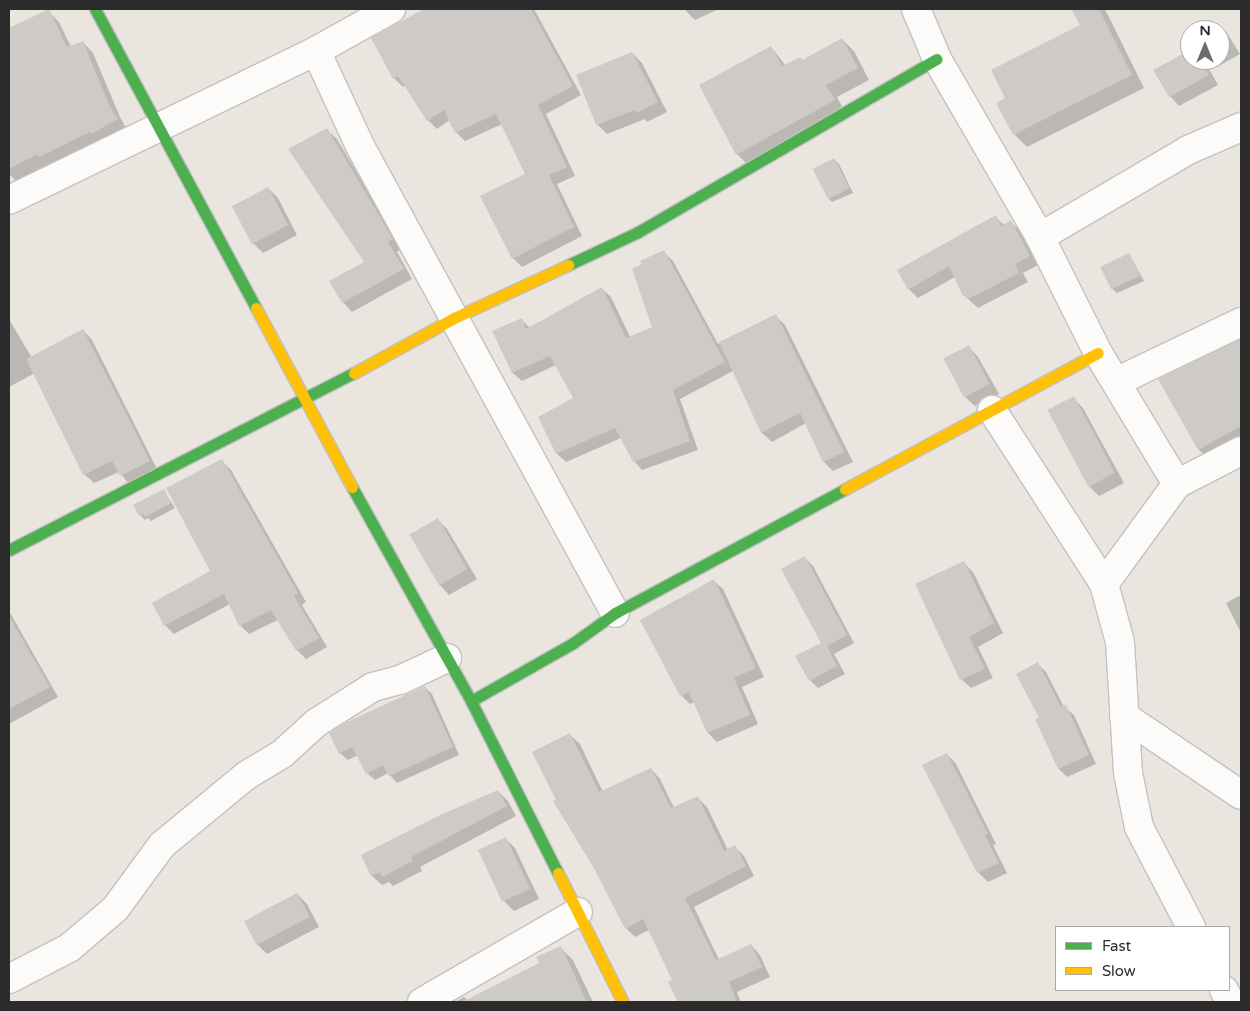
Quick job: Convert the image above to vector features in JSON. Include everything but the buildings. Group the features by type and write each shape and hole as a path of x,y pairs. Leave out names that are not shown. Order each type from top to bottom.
{"street":[{"path":"95,9 160,125 364,509 471,701 623,1002"},
{"path":"9,200 160,125 316,51 391,9"},
{"path":"916,9 937,59 1040,237 1098,353 1176,484"},
{"path":"316,51 360,146 615,613"},
{"path":"9,550 307,399 454,318 638,232 937,59"},
{"path":"1040,237 1188,150 1241,127"},
{"path":"1116,382 1241,322"},
{"path":"471,701 573,643 615,613 1098,353"},
{"path":"992,410 1104,584 1120,642 1128,773 1139,827 1190,926"},
{"path":"1104,584 1176,484 1241,451"},
{"path":"9,979 76,943 115,909 162,845 247,775 282,754 316,723 373,687 400,680 447,658"},
{"path":"1124,716 1241,796"},
{"path":"422,1002 578,912"}],"traffic: fast":[{"path":"95,9 256,308"},
{"path":"568,265 638,232 937,59"},
{"path":"9,550 354,373"},
{"path":"352,487 471,701 558,873"},
{"path":"471,701 573,643 615,613 845,489"}],"traffic: slow":[{"path":"354,373 454,318 568,265"},
{"path":"256,308 352,487"},
{"path":"845,489 1098,353"},
{"path":"558,873 623,1002"}]}
